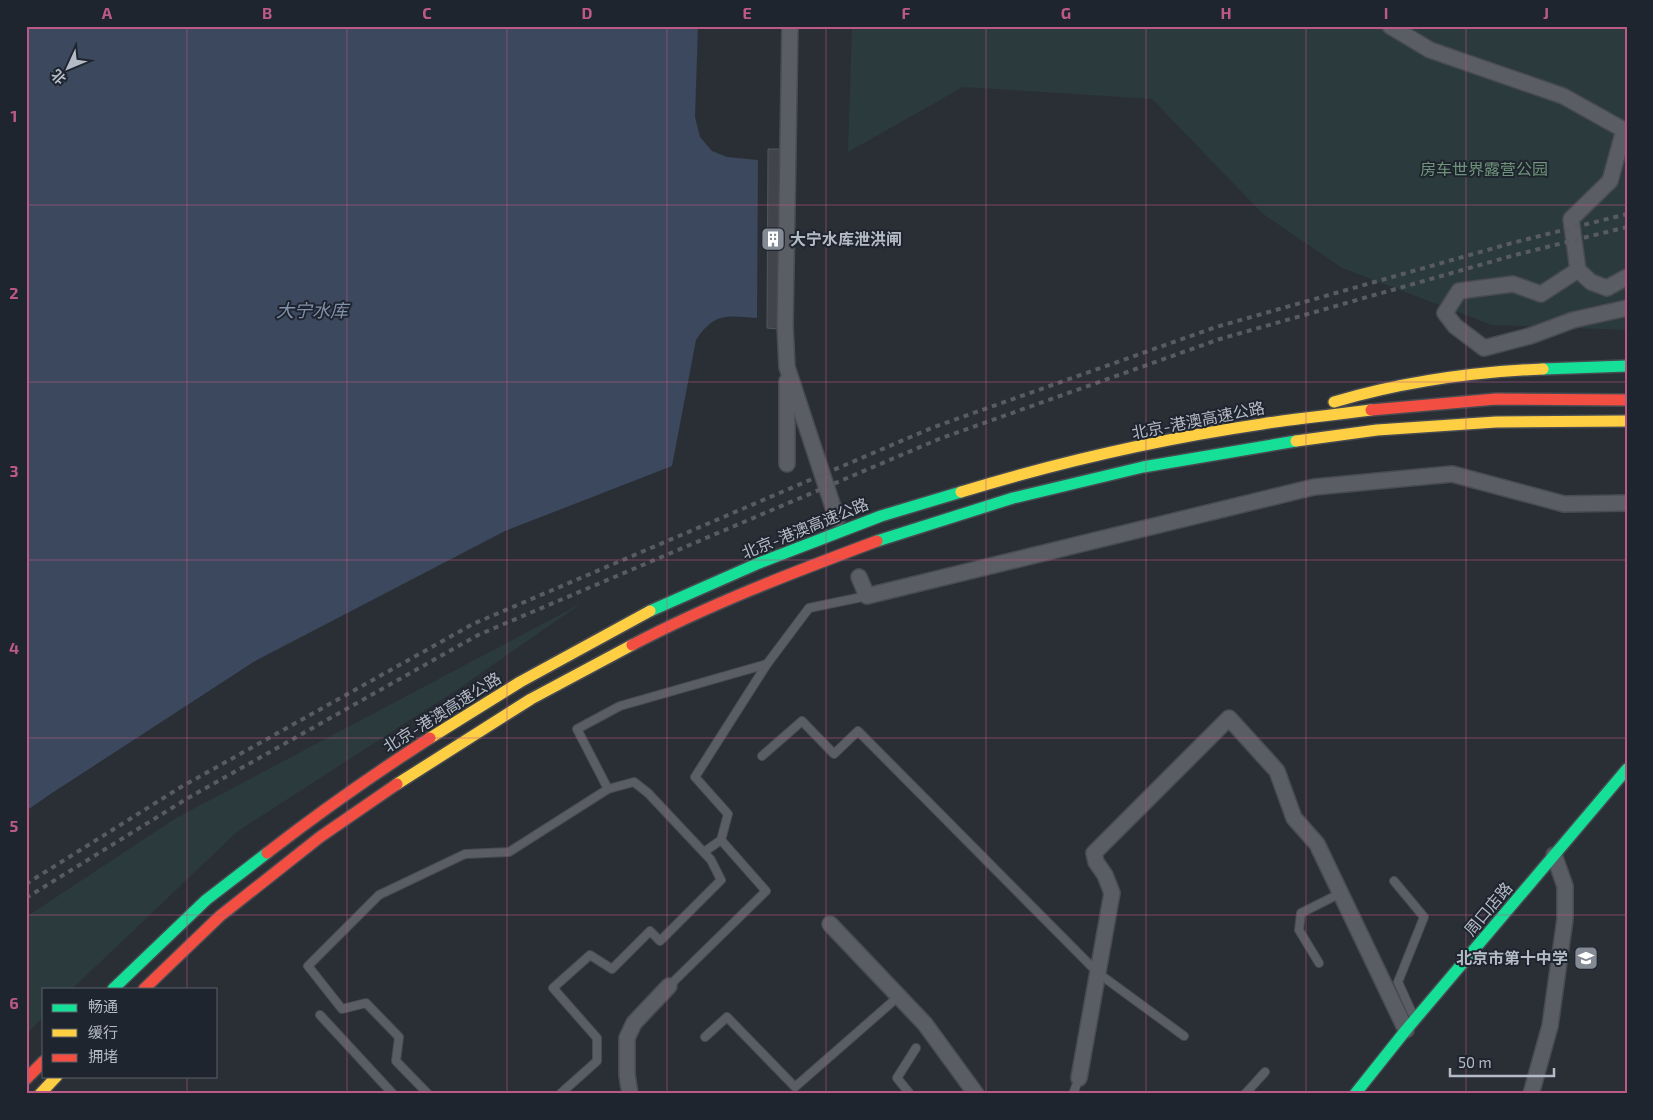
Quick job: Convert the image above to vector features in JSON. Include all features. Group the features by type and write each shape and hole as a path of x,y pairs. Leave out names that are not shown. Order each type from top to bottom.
{"highway":[{"path":"1261,424 1372,390 1434,379 1493,372 1627,366"},
{"name":"北京-港澳高速公路","path":"114,988 206,900 307,822 402,756 520,682 642,615 758,564 881,516 1010,477 1143,446 1261,424 1378,409 1496,399 1627,400"},
{"path":"145,988 220,916 320,837 415,772 531,699 653,634 768,582 890,536 1013,498 1143,467 1265,445 1377,430 1496,422 1627,421"},
{"name":"周口店路","path":"1356,1094 1410,1025 1627,769"},
{"path":"26,1079 42,1063"},
{"path":"40,1094 55,1078"}],"street":[{"path":"787,464 785,325 790,26"},
{"path":"1390,26 1413,33 1430,50 1563,96 1625,130 1610,181 1571,219 1578,270 1591,282 1607,288 1627,276"},
{"path":"1578,270 1541,294 1513,284 1459,291 1445,313 1455,326 1484,348 1530,336 1574,320 1627,308"},
{"path":"787,367 837,519"},
{"path":"859,577 867,596 1314,487 1452,474 1564,504 1627,503"},
{"path":"1079,1078 1112,893 1105,875 1096,862 1094,853 1229,718 1277,771 1294,818 1318,844 1341,893 1410,1025"},
{"path":"1531,1094 1550,1026 1564,919 1565,886 1554,855"},
{"path":"830,924 925,1024 976,1094"},
{"path":"630,1094 627,1075 627,1038 634,1024 669,986"}],"lane":[{"path":"704,852 721,840 728,814 695,777 767,664 809,608 867,596"},
{"path":"608,789 577,729 620,706 767,664"},
{"path":"762,756 802,721 834,754 858,731 1098,973 1184,1036"},
{"path":"428,1094 396,1061 399,1037 366,1003 342,1009 308,966 379,895 465,854 509,852 608,789 634,782 648,793 704,852 711,860 721,880 660,941 650,931 612,969 590,955 554,988 597,1038 597,1061 560,1094"},
{"path":"669,986 766,891 721,840"},
{"path":"1394,881 1424,917 1398,982 1410,1025"},
{"path":"1319,963 1299,930 1301,913 1341,893"},
{"path":"705,1037 727,1017 795,1086 899,996"},
{"path":"320,1015 393,1094"},
{"path":"910,1094 896,1078 916,1048"},
{"path":"1245,1094 1265,1072"},
{"path":"1073,1094 1079,1078"}],"green space":[{"name":"房车世界露营公园","path":"852,26 1627,26 1627,330 1492,325 1342,268 1263,214 1152,99 963,87 848,152"},
{"path":"582,603 458,689 238,831 73,988 42,988 42,1018 26,1035 26,917 176,818"}],"water":[{"name":"大宁水库","path":"26,26 698,26 695,117 700,137 712,151 727,157 758,160 757,318 729,317 715,320 709,324 696,340 672,466 505,531 255,661 26,811"}],"building":[{"name":"大宁水库泄洪闸","path":"768,149 780,149 778,329 767,328"}],"railway":[{"path":"26,884 181,787 473,624 934,427 1216,327 1512,243 1627,214"},
{"path":"26,898 188,798 478,635 939,439 1220,339 1515,255 1627,227"}],"traffic: fast":[{"path":"1543,369 1627,366"},
{"path":"877,541 1013,498 1143,467 1296,441"},
{"path":"650,611 759,563 881,516 961,492"},
{"path":"1355,1094 1406,1030 1627,769"},
{"path":"114,988 206,900 267,853"}],"traffic: slow":[{"path":"1334,402 1385,389 1437,379 1543,369"},
{"path":"961,492 1072,461 1148,444 1276,422 1371,410"},
{"path":"1296,441 1377,430 1496,422 1627,421"},
{"path":"430,738 520,682 650,611"},
{"path":"397,784 531,699 632,645"},
{"path":"40,1094 55,1078"}],"traffic: jam":[{"path":"1371,410 1496,399 1627,400"},
{"path":"632,645 722,602 877,541"},
{"path":"267,853 388,765 430,738"},
{"path":"145,988 220,916 320,837 397,784"},
{"path":"26,1079 42,1063"}],"place":[{"name":"大宁水库泄洪闸","path":"773,239"},
{"name":"北京市第十中学","path":"1586,958"}]}
